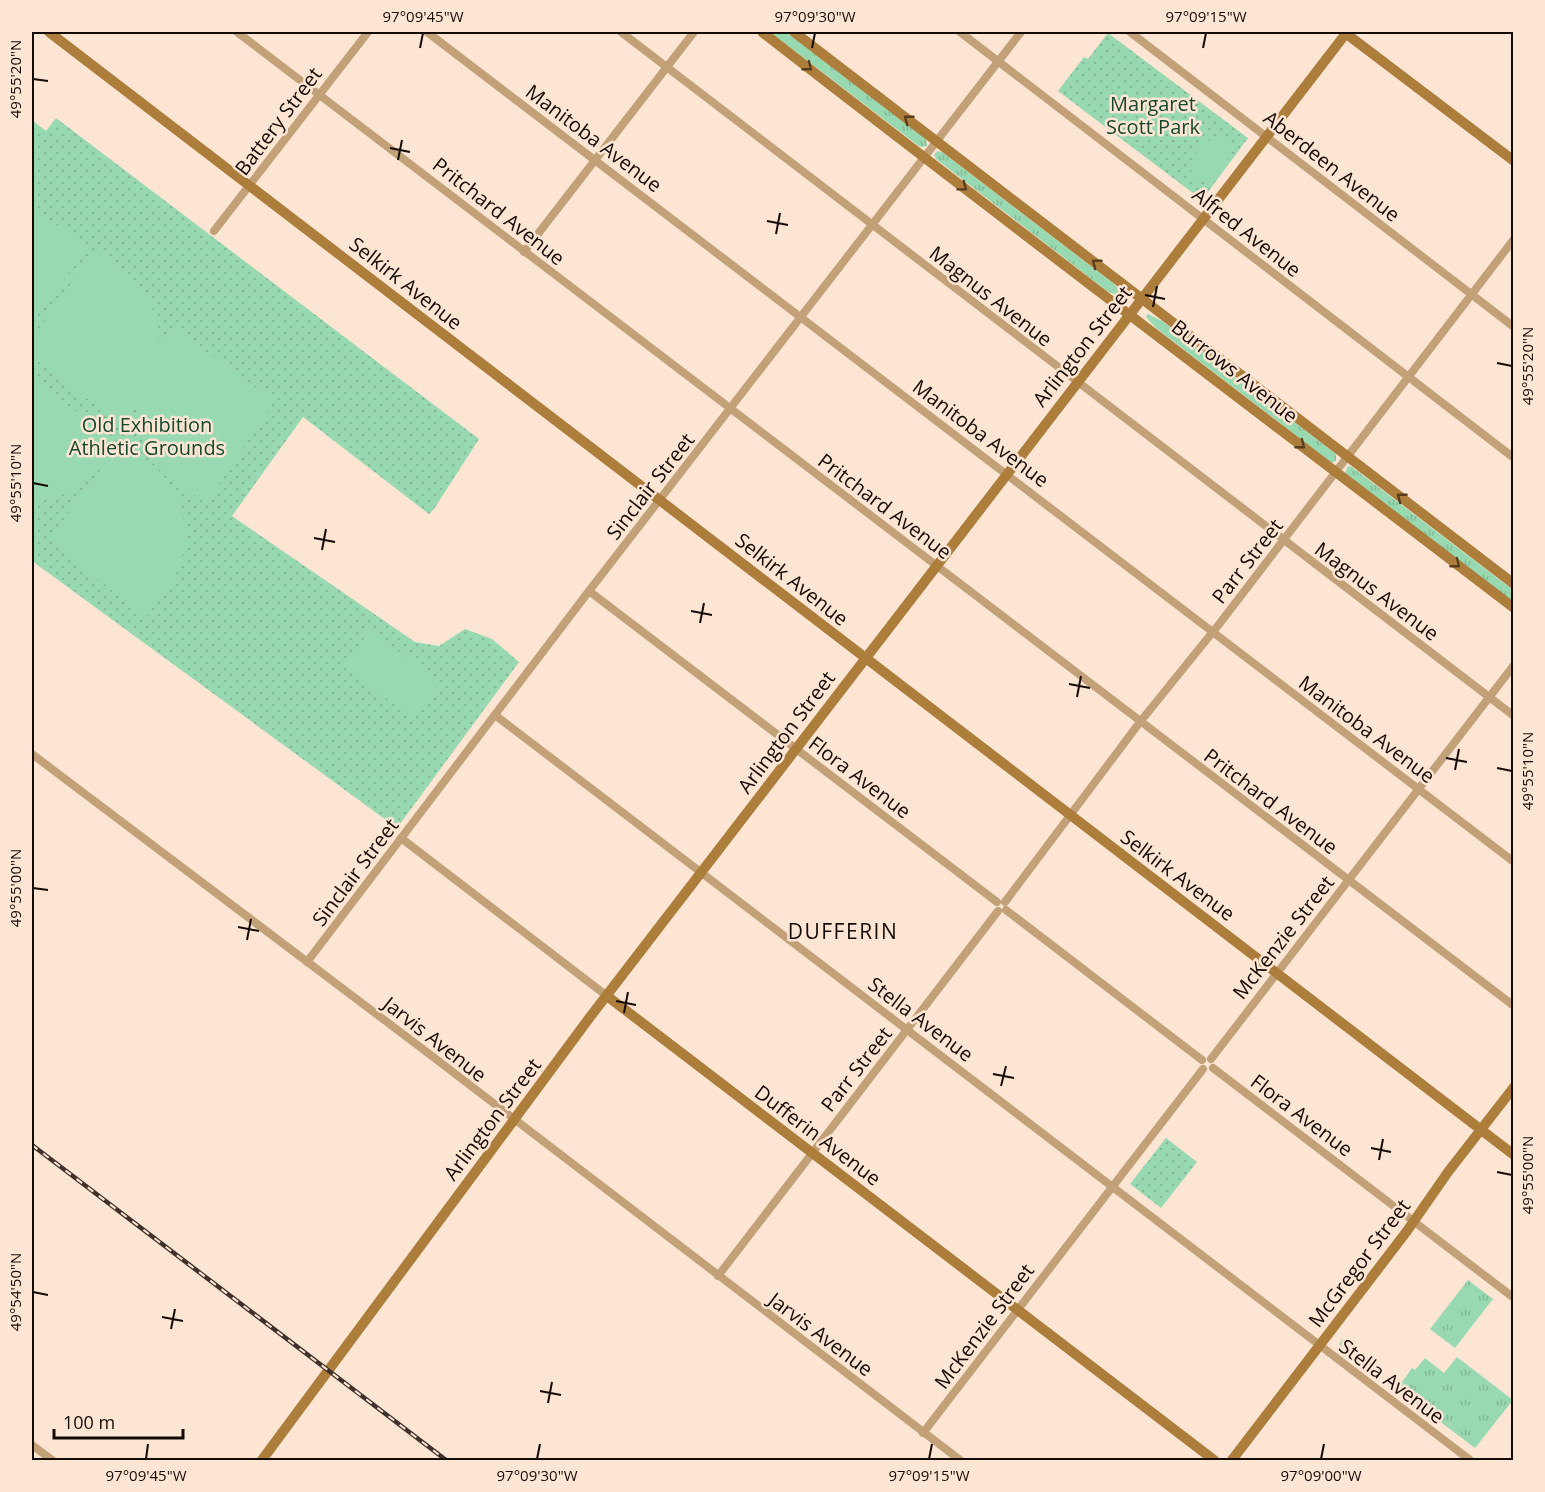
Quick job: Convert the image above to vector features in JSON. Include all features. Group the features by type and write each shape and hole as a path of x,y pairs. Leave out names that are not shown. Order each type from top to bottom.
{"main road":[{"name":"Selkirk Avenue","path":"49,32 1514,1155"},
{"name":"Burrows Avenue","path":"762,32 1514,608"},
{"name":"Burrows Avenue","path":"794,32 1514,584"},
{"name":"Arlington Street","path":"262,1461 590,1017 1346,32"},
{"path":"1346,32 1514,161"},
{"name":"Dufferin Avenue","path":"607,996 1215,1461"},
{"name":"McGregor Street","path":"1232,1461 1514,1087"}],"street":[{"name":"Pritchard Avenue","path":"237,32 1514,1006"},
{"name":"Battery Street","path":"214,231 368,32"},
{"name":"Manitoba Avenue","path":"427,32 1514,862"},
{"name":"Magnus Avenue","path":"621,32 1514,716"},
{"path":"524,252 694,32"},
{"name":"Alfred Avenue","path":"960,32 1514,458"},
{"name":"Sinclair Street","path":"307,962 589,591 1021,32"},
{"name":"Aberdeen Avenue","path":"1130,32 1514,327"},
{"name":"Parr Street","path":"718,1276 1140,722 1213,632 1514,239"},
{"name":"Flora Avenue","path":"589,591 1202,1060"},
{"name":"McKenzie Street","path":"1211,1059 1514,664"},
{"name":"Stella Avenue","path":"495,715 1470,1461"},
{"name":"Jarvis Avenue","path":"32,754 960,1461"},
{"name":"Dufferin Avenue","path":"401,838 607,996"},
{"path":"1206,1057 1211,1059 1214,1062 1213,1068 1209,1071 1203,1070 1202,1060 1206,1057"},
{"name":"Flora Avenue","path":"1213,1068 1514,1298"},
{"name":"McKenzie Street","path":"923,1432 1203,1070"},
{"path":"32,1445 52,1461"}],"green space":[{"path":"770,32 786,32 926,139 927,146 920,147"},
{"name":"Margaret Scott Park","path":"1108,33 1248,138 1202,200 1058,91 1084,57 1088,59"},
{"name":"Old Exhibition Athletic Grounds","path":"56,118 479,439 429,514 303,417 232,516 415,642 439,646 465,629 492,639 519,662 397,828 32,561 32,120 46,131"},
{"path":"1216,137 1225,138 1230,144 1228,158 1216,175 1204,180 1196,180 1191,172 1195,155 1206,143"},
{"path":"937,151 942,152 1113,283 1126,297 1124,299 1107,291 936,159 934,155"},
{"path":"32,212 60,227 89,248 32,320"},
{"path":"94,250 131,279 149,301 159,330 160,347 175,329 270,398 271,406 206,503 168,474 150,452 140,423 138,405 122,425 32,357 32,340"},
{"path":"1148,314 1162,321 1336,454 1336,461 1332,463 1157,329 1146,317"},
{"path":"32,379 115,440 90,474 71,490 60,496 32,503"},
{"path":"121,442 144,457 163,475 177,496 184,522 184,552 178,570 146,617 54,544 52,536"},
{"path":"1348,466 1513,590 1513,603 1345,473"},
{"path":"370,630 440,682 413,718 343,666"},
{"path":"1166,1138 1197,1162 1161,1208 1130,1184"},
{"path":"1468,1280 1493,1299 1455,1348 1430,1329"},
{"path":"1343,1339 1380,1365 1376,1371 1385,1379 1339,1344"},
{"path":"1457,1357 1513,1400 1475,1448 1397,1389 1412,1368 1415,1370 1425,1358 1444,1373"}],"railway":[{"path":"32,1145 446,1460"}],"district":[{"name":"DUFFERIN","path":"843,931"}]}
